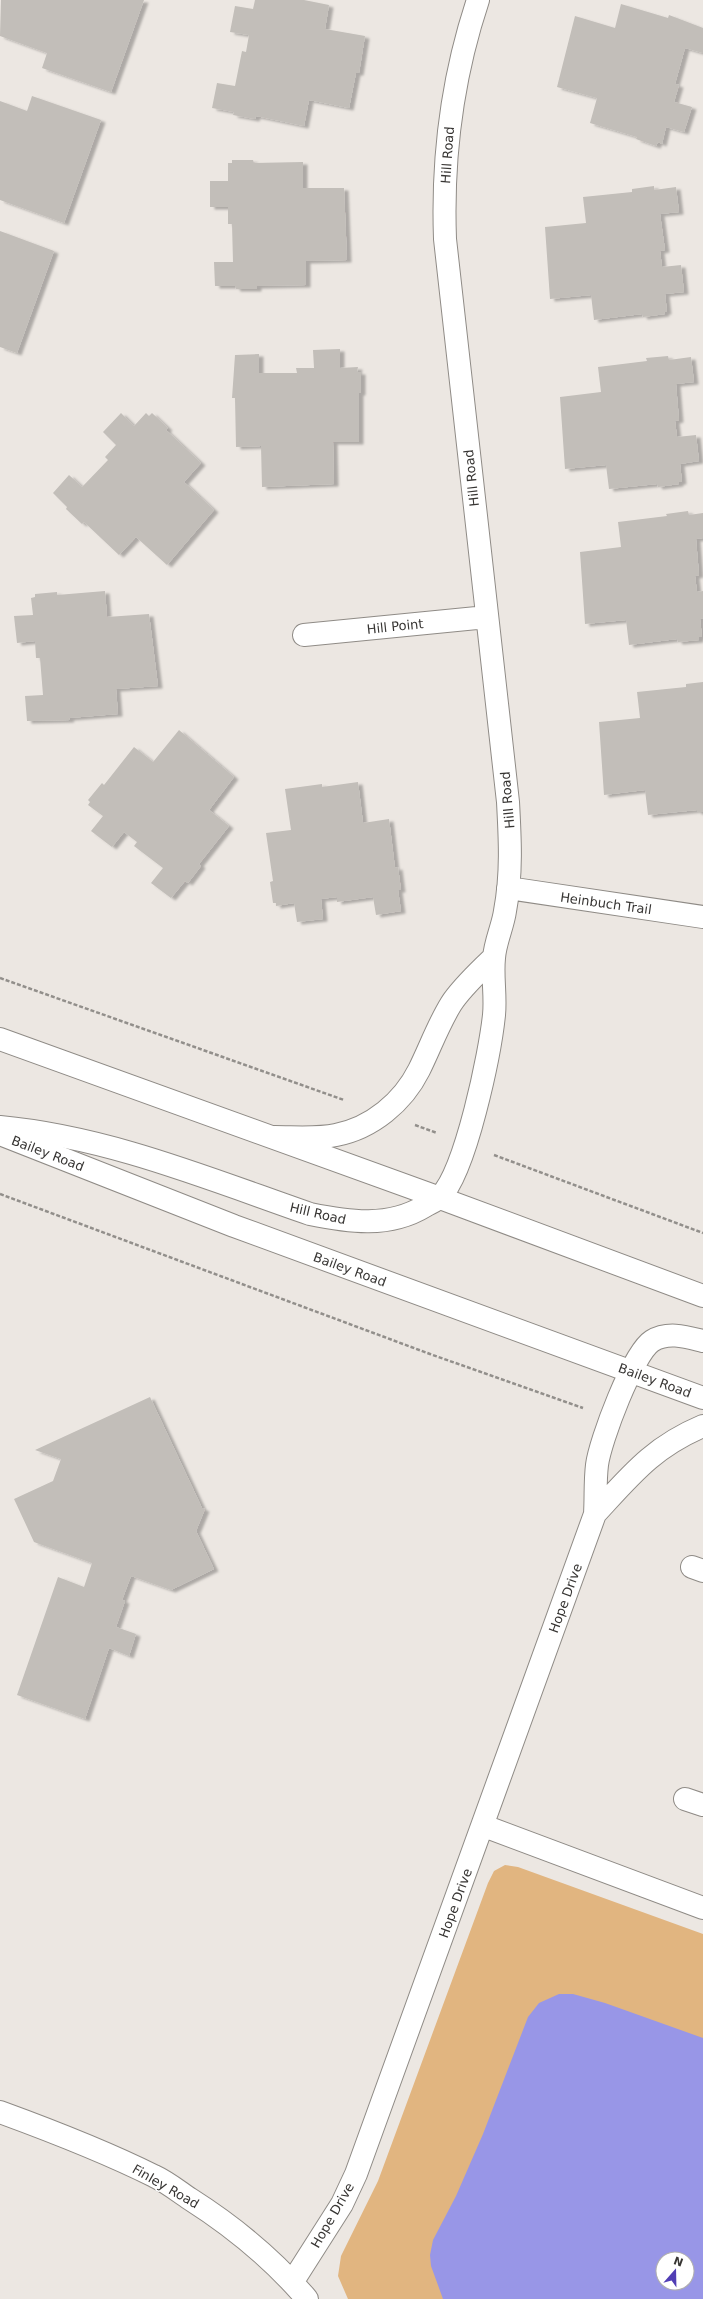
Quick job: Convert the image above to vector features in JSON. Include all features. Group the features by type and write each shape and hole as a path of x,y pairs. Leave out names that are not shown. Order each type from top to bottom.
{"street":[{"name":"Hill Road","path":"0,1127 35,1130 91,1141 142,1156 310,1214 336,1220 380,1222 401,1218 440,1198 450,1185 464,1144 489,1054 494,1013 494,957 505,911 510,848 508,802 448,263 444,215 445,172 450,121 462,55 478,0"},
{"name":"Hill Point","path":"304,635 487,617"},
{"name":"Heinbuch Trail","path":"508,888 703,917"},
{"name":"Hill Road","path":"272,1137 336,1135 361,1126 383,1114 404,1094 415,1076 436,1030 452,1002 494,957"},
{"path":"0,1039 440,1198 703,1296"},
{"name":"Bailey Road","path":"0,1134 234,1226 703,1398"},
{"name":"Hope Drive","path":"293,2281 342,2204 356,2174 484,1826 595,1514 597,1464 612,1418 630,1371 644,1347 653,1340 670,1336 703,1341"},
{"name":"Hope Drive","path":"595,1514 644,1462 659,1449 703,1426"},
{"path":"484,1826 703,1908"},
{"name":"Finley Road","path":"0,2112 81,2142 156,2176 220,2218 262,2251 293,2281 307,2299"}],"path":[{"path":"0,978 383,1114 703,1233"},
{"path":"0,1194 423,1351 612,1418"}],"shaded area":[{"path":"505,1865 518,1867 703,1934 703,2299 348,2299 338,2276 341,2256 378,2181 488,1883 494,1871"},
{"path":"559,1994 573,1994 605,2003 703,2038 703,2299 443,2299 431,2266 430,2255 433,2240 456,2196 483,2134 528,2017 539,2003"}],"building":[{"path":"1,0 144,0 111,92 42,68 47,53 0,36"},
{"path":"255,0 304,0 329,5 325,29 365,36 359,73 356,73 349,108 309,100 304,126 256,116 255,119 233,115 234,112 212,108 217,83 235,86 242,51 246,52 249,35 230,32 235,6 253,9"},
{"path":"621,4 668,18 669,15 703,28 703,53 685,48 675,84 679,85 674,102 692,107 684,132 666,127 662,144 658,142 656,146 636,139 637,137 590,123 597,98 557,87 575,16 615,28"},
{"path":"32,96 101,120 64,223 0,200 0,101 27,111"},
{"path":"232,160 253,160 254,163 303,162 303,188 344,188 347,260 306,261 306,285 257,286 257,289 236,289 235,286 215,286 214,262 233,262 232,224 228,224 228,207 210,207 210,181 228,181 228,163 232,163"},
{"path":"654,186 654,190 676,187 679,212 660,214 665,250 660,251 662,267 681,265 684,292 665,294 667,312 664,312 665,314 643,317 642,314 594,320 591,295 550,299 545,227 586,223 583,197 632,192 632,189"},
{"path":"0,231 54,251 17,353 0,347"},
{"path":"340,349 340,368 358,367 357,372 361,372 361,393 359,393 359,442 333,442 334,484 262,487 261,446 236,447 235,398 232,398 235,355 259,354 259,373 297,373 296,368 314,368 313,350"},
{"path":"668,356 669,360 691,357 694,382 676,384 679,420 675,421 677,437 696,435 699,461 680,464 682,482 679,482 679,484 658,487 657,484 609,489 606,465 565,469 560,397 601,392 598,367 647,361 646,358"},
{"path":"121,413 134,426 146,413 149,416 152,413 168,428 166,430 201,463 184,482 214,510 167,565 136,537 119,555 84,522 82,524 66,509 67,507 53,493 69,475 82,487 108,460 105,457 116,445 103,432"},
{"path":"688,511 689,515 703,513 703,538 696,539 699,575 695,576 697,592 703,591 703,618 700,619 702,637 699,637 699,640 678,642 677,639 629,645 626,620 585,624 580,552 621,547 618,522 667,516 666,514"},
{"path":"105,591 107,617 149,614 158,686 116,689 118,714 69,718 70,720 27,721 25,696 43,695 40,658 36,658 35,641 17,643 14,616 33,615 31,598 35,597 35,594 57,592 57,595"},
{"path":"703,682 703,812 697,812 697,810 648,815 645,790 604,795 599,722 640,718 637,692 686,687 686,684"},
{"path":"179,730 234,777 209,810 229,826 199,864 201,866 188,883 185,881 171,898 151,883 163,868 134,846 137,842 124,832 112,847 91,831 103,816 88,805 90,802 88,800 102,783 104,785 134,747 153,762"},
{"path":"358,782 363,823 389,819 395,868 398,867 401,890 398,890 401,911 376,915 373,897 337,902 337,897 321,899 323,919 297,922 294,903 276,906 276,903 273,903 270,882 273,881 266,833 291,830 285,789 322,784 322,787"},
{"path":"150,1397 202,1508 205,1509 196,1531 214,1569 171,1590 131,1576 122,1600 125,1601 116,1627 136,1634 129,1656 109,1648 85,1719 17,1695 58,1577 84,1587 92,1563 34,1542 14,1499 53,1481 61,1459 35,1450"}]}
